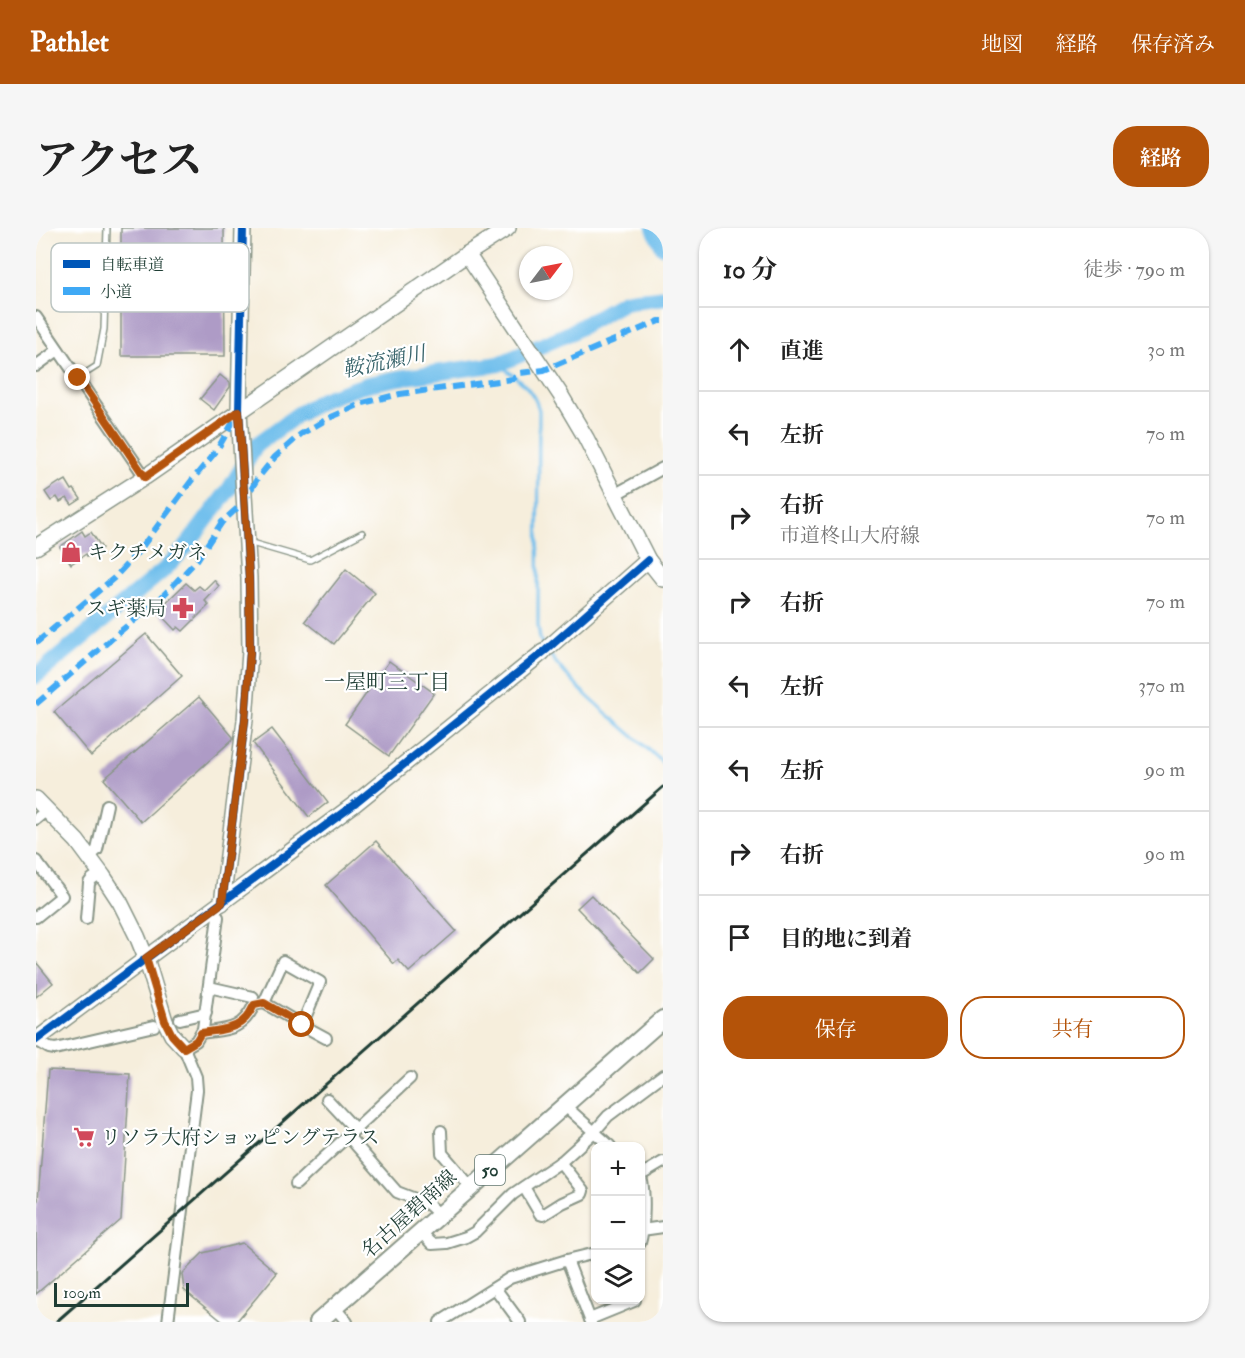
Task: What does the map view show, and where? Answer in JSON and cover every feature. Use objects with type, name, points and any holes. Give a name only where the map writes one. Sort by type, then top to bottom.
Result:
[{"type":"main road","name":"名古屋碧南線","points":[[318,1322],[663,1019]]},
{"type":"street","points":[[243,228],[243,243]]},
{"type":"street","points":[[36,547],[145,477],[508,228]]},
{"type":"street","points":[[467,254],[586,438],[648,560],[663,579]]},
{"type":"street","points":[[184,1048],[196,1041],[201,1033],[206,1013],[245,720],[250,652],[249,578],[239,411],[241,312]]},
{"type":"street","points":[[36,317],[145,477]]},
{"type":"street","points":[[36,366],[58,350]]},
{"type":"street","points":[[614,495],[663,468]]},
{"type":"street","points":[[154,1026],[55,1049],[36,1040],[146,958],[220,910],[546,650],[648,560]]},
{"type":"street","points":[[36,799],[41,815],[77,841],[120,902],[146,958],[165,1021],[172,1035],[184,1048],[196,1077],[197,1090],[168,1322]]},
{"type":"street","points":[[89,857],[97,850],[107,805]]},
{"type":"street","points":[[36,861],[62,896],[36,916]]},
{"type":"street","points":[[86,919],[89,883],[101,873]]},
{"type":"street","points":[[264,1003],[283,961],[320,982],[302,1025]]},
{"type":"street","points":[[209,987],[253,997]]},
{"type":"street","points":[[201,1033],[233,1028],[249,1017],[254,1005],[264,1003],[326,1038]]},
{"type":"street","points":[[180,1019],[206,1013]]},
{"type":"street","points":[[421,1232],[432,1244],[447,1243],[475,1232],[513,1194],[560,1162],[594,1132],[608,1116],[663,1075]]},
{"type":"street","points":[[296,1185],[410,1078]]},
{"type":"street","points":[[327,1099],[397,1192],[428,1204],[440,1215]]},
{"type":"street","points":[[564,1106],[605,1142]]},
{"type":"street","points":[[441,1131],[442,1153],[471,1187]]},
{"type":"street","points":[[524,1187],[540,1214],[543,1215],[582,1194],[583,1191],[560,1162]]},
{"type":"street","points":[[643,1196],[644,1182],[640,1175],[663,1162]]},
{"type":"street","points":[[645,1230],[663,1227]]},
{"type":"street","points":[[440,1322],[510,1278],[591,1254]]},
{"type":"street","points":[[567,1260],[590,1321],[627,1304]]},
{"type":"street","points":[[495,1288],[520,1322]]},
{"type":"street","points":[[334,1307],[347,1322]]},
{"type":"lane","points":[[107,228],[107,243]]},
{"type":"lane","points":[[78,378],[97,366],[104,329],[105,312]]},
{"type":"lane","points":[[246,542],[310,561],[362,533]]},
{"type":"building","points":[[121,228],[224,228],[224,243],[121,243]]},
{"type":"building","points":[[121,312],[225,312],[225,356],[121,356]]},
{"type":"building","points":[[220,375],[230,383],[230,387],[214,410],[200,399]]},
{"type":"building","points":[[66,480],[81,499],[72,505],[67,498],[60,502],[57,497],[51,501],[45,492]]},
{"type":"building","points":[[82,531],[85,536],[91,532],[102,548],[87,556],[86,554],[71,564],[60,547]]},
{"type":"building","points":[[346,569],[375,593],[334,644],[305,621]]},
{"type":"building","name":"スギ薬局","points":[[214,580],[219,586],[205,601],[209,605],[183,631],[178,627],[175,630],[157,611],[186,583],[194,590],[199,586],[204,590]]},
{"type":"building","points":[[146,634],[182,676],[91,756],[54,712]]},
{"type":"building","points":[[389,661],[434,693],[389,756],[345,724]]},
{"type":"building","points":[[199,697],[233,739],[141,822],[104,779]]},
{"type":"building","points":[[272,729],[328,802],[309,817],[253,743]]},
{"type":"building","points":[[376,841],[456,931],[409,972],[398,960],[394,964],[326,885]]},
{"type":"building","points":[[591,895],[654,959],[640,973],[577,908]]},
{"type":"building","points":[[36,962],[53,983],[36,997]]},
{"type":"building","name":"リソラ大府ショッピングテラス","points":[[48,1070],[130,1074],[121,1220],[36,1294],[36,1202],[38,1200]]},
{"type":"building","points":[[242,1243],[277,1273],[236,1322],[223,1322],[184,1290],[182,1274],[203,1253]]},
{"type":"waterway","points":[[654,228],[663,247]]},
{"type":"waterway","name":"鞍流瀬川","points":[[36,676],[165,569],[185,548],[230,488],[256,445],[297,415],[324,399],[368,384],[499,364],[570,333],[624,302],[663,297]]},
{"type":"waterway","points":[[499,364],[528,389],[539,410],[538,625],[544,647]]},
{"type":"waterway","points":[[548,652],[588,697],[663,763]]},
{"type":"railway","points":[[56,1322],[663,787]]},
{"type":"marked path","points":[[36,704],[156,603],[197,560],[222,522],[244,502],[257,479],[275,457],[301,434],[363,403],[400,394],[513,379],[520,373],[544,370],[663,321]]},
{"type":"marked path","points":[[36,643],[114,578],[138,552],[217,450],[237,415]]},
{"type":"cycle path","points":[[243,228],[243,243]]},
{"type":"cycle path","points":[[222,903],[245,720],[250,652],[249,578],[239,411],[241,312]]},
{"type":"cycle path","points":[[36,1040],[356,803],[546,650],[648,560]]},
{"type":"place","name":"キクチメガネ","points":[[71,552]]},
{"type":"place","name":"スギ薬局","points":[[183,608]]},
{"type":"place","name":"リソラ大府ショッピングテラス","points":[[84,1137]]},
{"type":"district","name":"一屋町三丁目","points":[[387,682]]},
{"type":"route","points":[[78,378],[145,477],[239,411],[249,578],[250,652],[245,720],[222,903],[146,958],[165,1021],[172,1035],[184,1048],[196,1041],[201,1033],[233,1028],[249,1017],[254,1005],[264,1003],[302,1025]]}]
